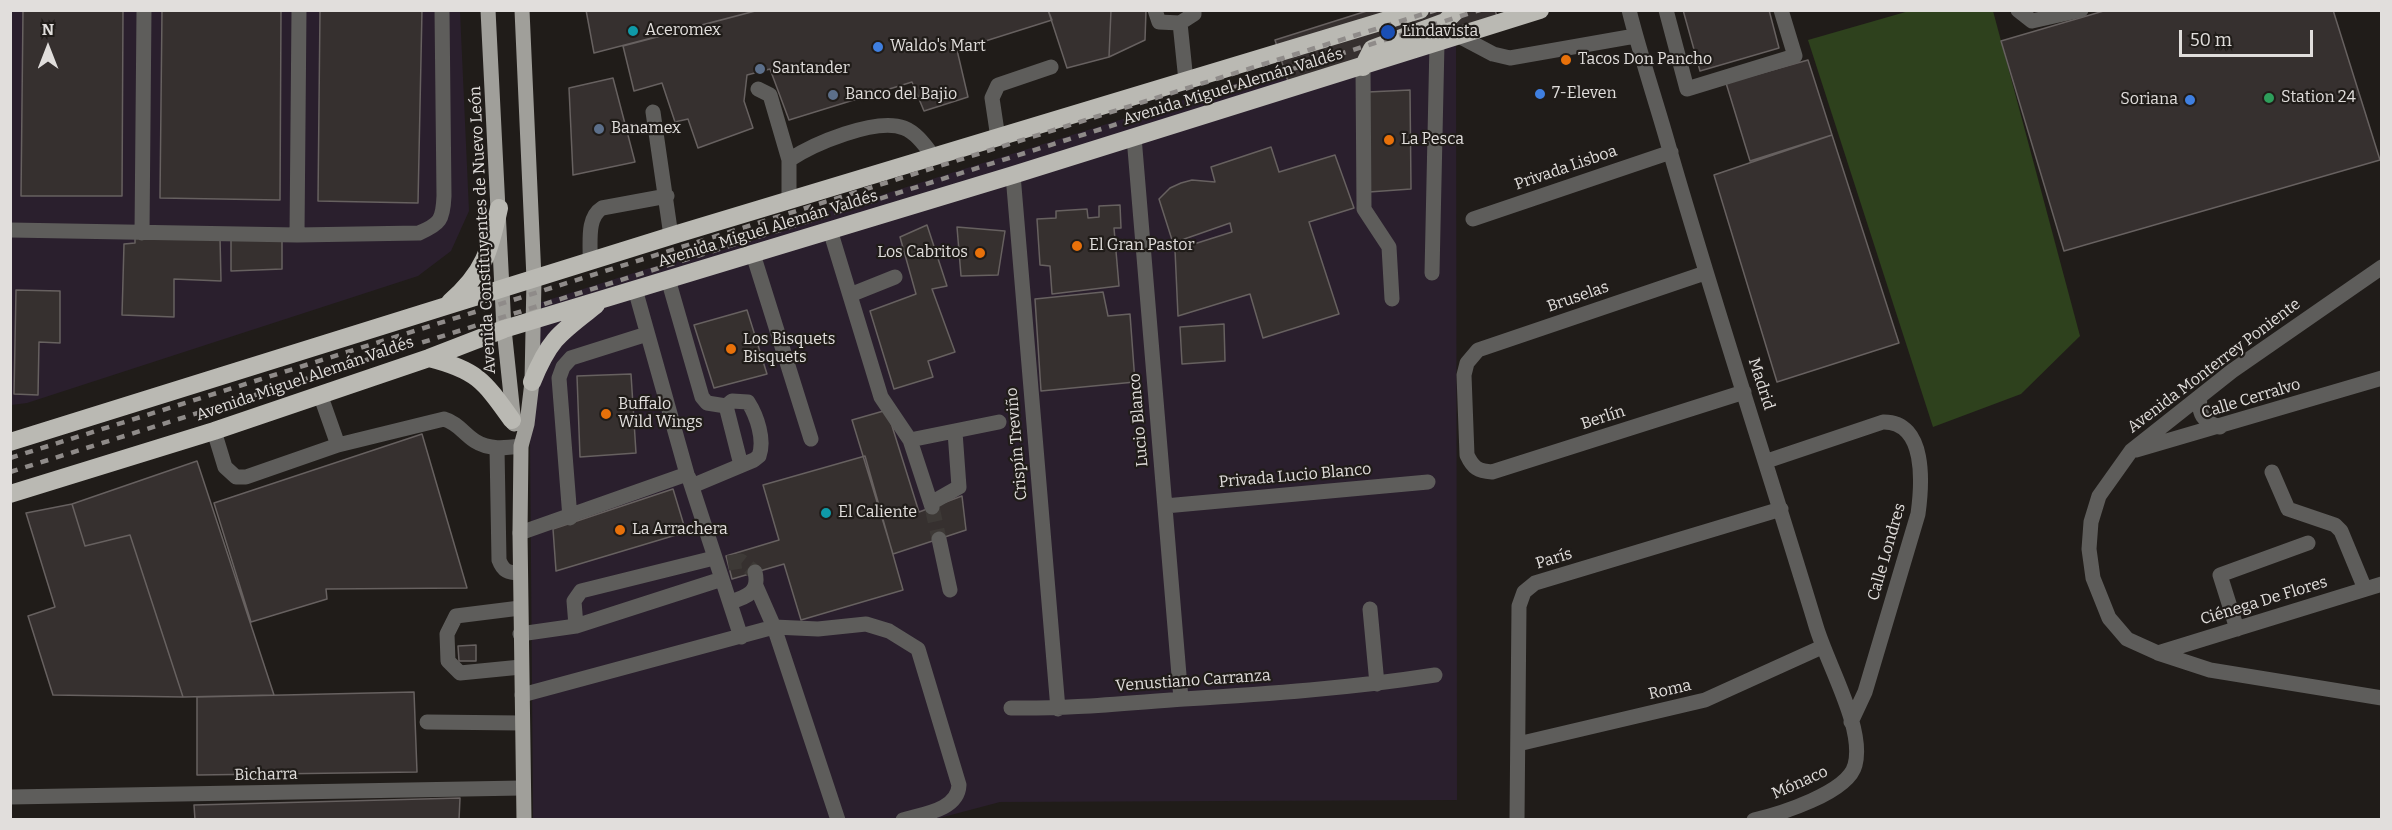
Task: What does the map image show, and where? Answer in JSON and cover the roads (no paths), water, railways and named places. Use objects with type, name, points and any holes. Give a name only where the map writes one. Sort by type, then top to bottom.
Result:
[{"type":"highway","points":[[1363,67],[1372,49],[1445,22],[1457,10]]},
{"type":"highway","name":"Avenida Miguel Alemán Valdés","points":[[10,494],[214,431],[429,358],[504,328],[1013,175],[1540,10]]},
{"type":"highway","name":"Avenida Miguel Alemán Valdés","points":[[10,442],[671,236],[1417,11]]},
{"type":"highway","points":[[446,306],[463,291],[481,269],[490,247],[499,208]]},
{"type":"highway","points":[[532,382],[543,356],[555,337],[605,298]]},
{"type":"highway","points":[[429,358],[458,365],[479,377],[512,420]]},
{"type":"main road","name":"Avenida Constituyentes de Nuevo León","points":[[488,10],[504,328],[512,420],[521,446]]},
{"type":"main road","name":"Avenida Constituyentes de Nuevo León","points":[[522,10],[534,279],[532,382],[527,424],[521,446],[520,634],[524,819]]},
{"type":"street","points":[[142,233],[144,10]]},
{"type":"street","points":[[297,235],[299,10]]},
{"type":"street","points":[[10,230],[297,235],[418,234],[436,226],[443,212],[444,196],[442,10]]},
{"type":"street","points":[[1155,10],[1159,22],[1180,23],[1194,14],[1194,10]]},
{"type":"street","name":"Madrid","points":[[1629,10],[1705,273],[1767,461],[1822,647],[1851,722],[1857,750],[1855,768]]},
{"type":"street","points":[[1666,10],[1687,89],[1795,56],[1780,10]]},
{"type":"street","points":[[2018,10],[2032,21],[2080,10]]},
{"type":"street","points":[[1180,23],[1186,81]]},
{"type":"street","points":[[1459,36],[1493,54],[1510,58],[1635,36]]},
{"type":"street","points":[[1432,273],[1437,43]]},
{"type":"street","points":[[998,138],[992,98],[998,85],[1051,67]]},
{"type":"street","points":[[1363,67],[1364,209],[1389,247],[1392,299]]},
{"type":"street","points":[[758,89],[770,95],[789,160],[789,201]]},
{"type":"street","points":[[653,112],[671,236]]},
{"type":"street","points":[[789,160],[815,145],[886,125],[905,128],[934,157]]},
{"type":"street","name":"Lucio Blanco","points":[[1134,137],[1181,699]]},
{"type":"street","name":"Privada Lisboa","points":[[1473,219],[1671,152]]},
{"type":"street","name":"Crispín Treviño","points":[[1013,175],[1058,709]]},
{"type":"street","points":[[590,262],[591,219],[595,212],[602,208],[667,196]]},
{"type":"street","points":[[830,230],[881,398],[910,440],[932,505],[959,487],[955,432]]},
{"type":"street","points":[[753,254],[811,439]]},
{"type":"street","name":"Avenida Monterrey Poniente","points":[[2382,267],[2199,396],[2131,451],[2099,496],[2091,522],[2089,549],[2093,579],[2109,618],[2127,639],[2158,653],[2210,670],[2382,698]]},
{"type":"street","name":"Bruselas","points":[[1472,467],[1467,455],[1464,375],[1467,363],[1478,350],[1705,273]]},
{"type":"street","points":[[850,295],[895,277]]},
{"type":"street","points":[[520,533],[741,465],[759,456],[762,442],[753,410],[748,402],[732,401],[726,406],[707,403],[702,398],[668,279]]},
{"type":"street","points":[[635,289],[689,480],[720,567],[741,637]]},
{"type":"street","points":[[570,518],[559,378],[563,367],[571,358],[647,334]]},
{"type":"street","name":"Calle Cerralvo","points":[[2131,451],[2220,428],[2382,378]]},
{"type":"street","name":"Berlín","points":[[1472,467],[1480,471],[1492,472],[1744,392]]},
{"type":"street","points":[[320,394],[338,445]]},
{"type":"street","points":[[2199,396],[2201,416],[2207,423],[2220,428]]},
{"type":"street","points":[[726,406],[741,465]]},
{"type":"street","points":[[214,431],[225,467],[236,477],[246,477],[338,445],[444,419],[454,422],[475,440],[497,448],[521,446]]},
{"type":"street","points":[[910,440],[999,422]]},
{"type":"street","name":"Calle Londres","points":[[1767,461],[1883,422],[1900,424],[1917,446],[1921,490],[1918,514],[1865,692],[1851,722]]},
{"type":"street","points":[[497,448],[499,560],[502,568],[510,573],[520,573]]},
{"type":"street","points":[[2272,472],[2288,509],[2335,525],[2341,531],[2365,589]]},
{"type":"street","name":"Privada Lucio Blanco","points":[[1165,506],[1428,482]]},
{"type":"street","name":"París","points":[[1517,819],[1519,606],[1524,592],[1534,583],[1781,509]]},
{"type":"street","points":[[939,539],[950,590]]},
{"type":"street","points":[[2237,628],[2220,575],[2308,543]]},
{"type":"street","points":[[576,626],[574,601],[581,591],[720,567]]},
{"type":"street","points":[[520,634],[576,626],[720,567]]},
{"type":"street","points":[[730,602],[747,597],[755,579],[774,627],[838,819]]},
{"type":"street","name":"Ciénega De Flores","points":[[2158,653],[2382,584]]},
{"type":"street","points":[[520,608],[456,616],[447,634],[448,661],[460,673],[521,667]]},
{"type":"street","points":[[1370,609],[1377,684]]},
{"type":"street","points":[[522,695],[774,627],[818,629],[866,624],[889,631],[918,649],[959,785],[959,793],[949,805],[903,819]]},
{"type":"street","name":"Roma","points":[[1518,744],[1705,700],[1822,647]]},
{"type":"street","name":"Venustiano Carranza","points":[[1011,708],[1058,709],[1377,684],[1435,675]]},
{"type":"street","points":[[427,722],[521,723]]},
{"type":"street","name":"Mónaco","points":[[1754,819],[1824,795],[1842,783],[1855,768]]},
{"type":"street","name":"Bicharra","points":[[10,797],[522,788]]},
{"type":"tunnel","points":[[932,507],[939,539]]},
{"type":"tunnel","points":[[728,563],[741,561],[755,572]]},
{"type":"railway","points":[[10,458],[1436,10]]},
{"type":"railway","points":[[10,472],[1480,10]]},
{"type":"place","name":"Aceromex","points":[[633,31]]},
{"type":"place","name":"Lindavista","points":[[1388,32]]},
{"type":"place","name":"Waldo's Mart","points":[[878,47]]},
{"type":"place","name":"Tacos Don Pancho","points":[[1566,60]]},
{"type":"place","name":"Santander","points":[[760,69]]},
{"type":"place","name":"7-Eleven","points":[[1540,94]]},
{"type":"place","name":"Banco del Bajio","points":[[833,95]]},
{"type":"place","name":"Station 24","points":[[2269,98]]},
{"type":"place","name":"Soriana","points":[[2190,100]]},
{"type":"place","name":"Banamex","points":[[599,129]]},
{"type":"place","name":"La Pesca","points":[[1389,140]]},
{"type":"place","name":"El Gran Pastor","points":[[1077,246]]},
{"type":"place","name":"Los Cabritos","points":[[980,253]]},
{"type":"place","name":"Los Bisquets Bisquets","points":[[731,349]]},
{"type":"place","name":"Buffalo Wild Wings","points":[[606,414]]},
{"type":"place","name":"El Caliente","points":[[826,513]]},
{"type":"place","name":"La Arrachera","points":[[620,530]]}]
